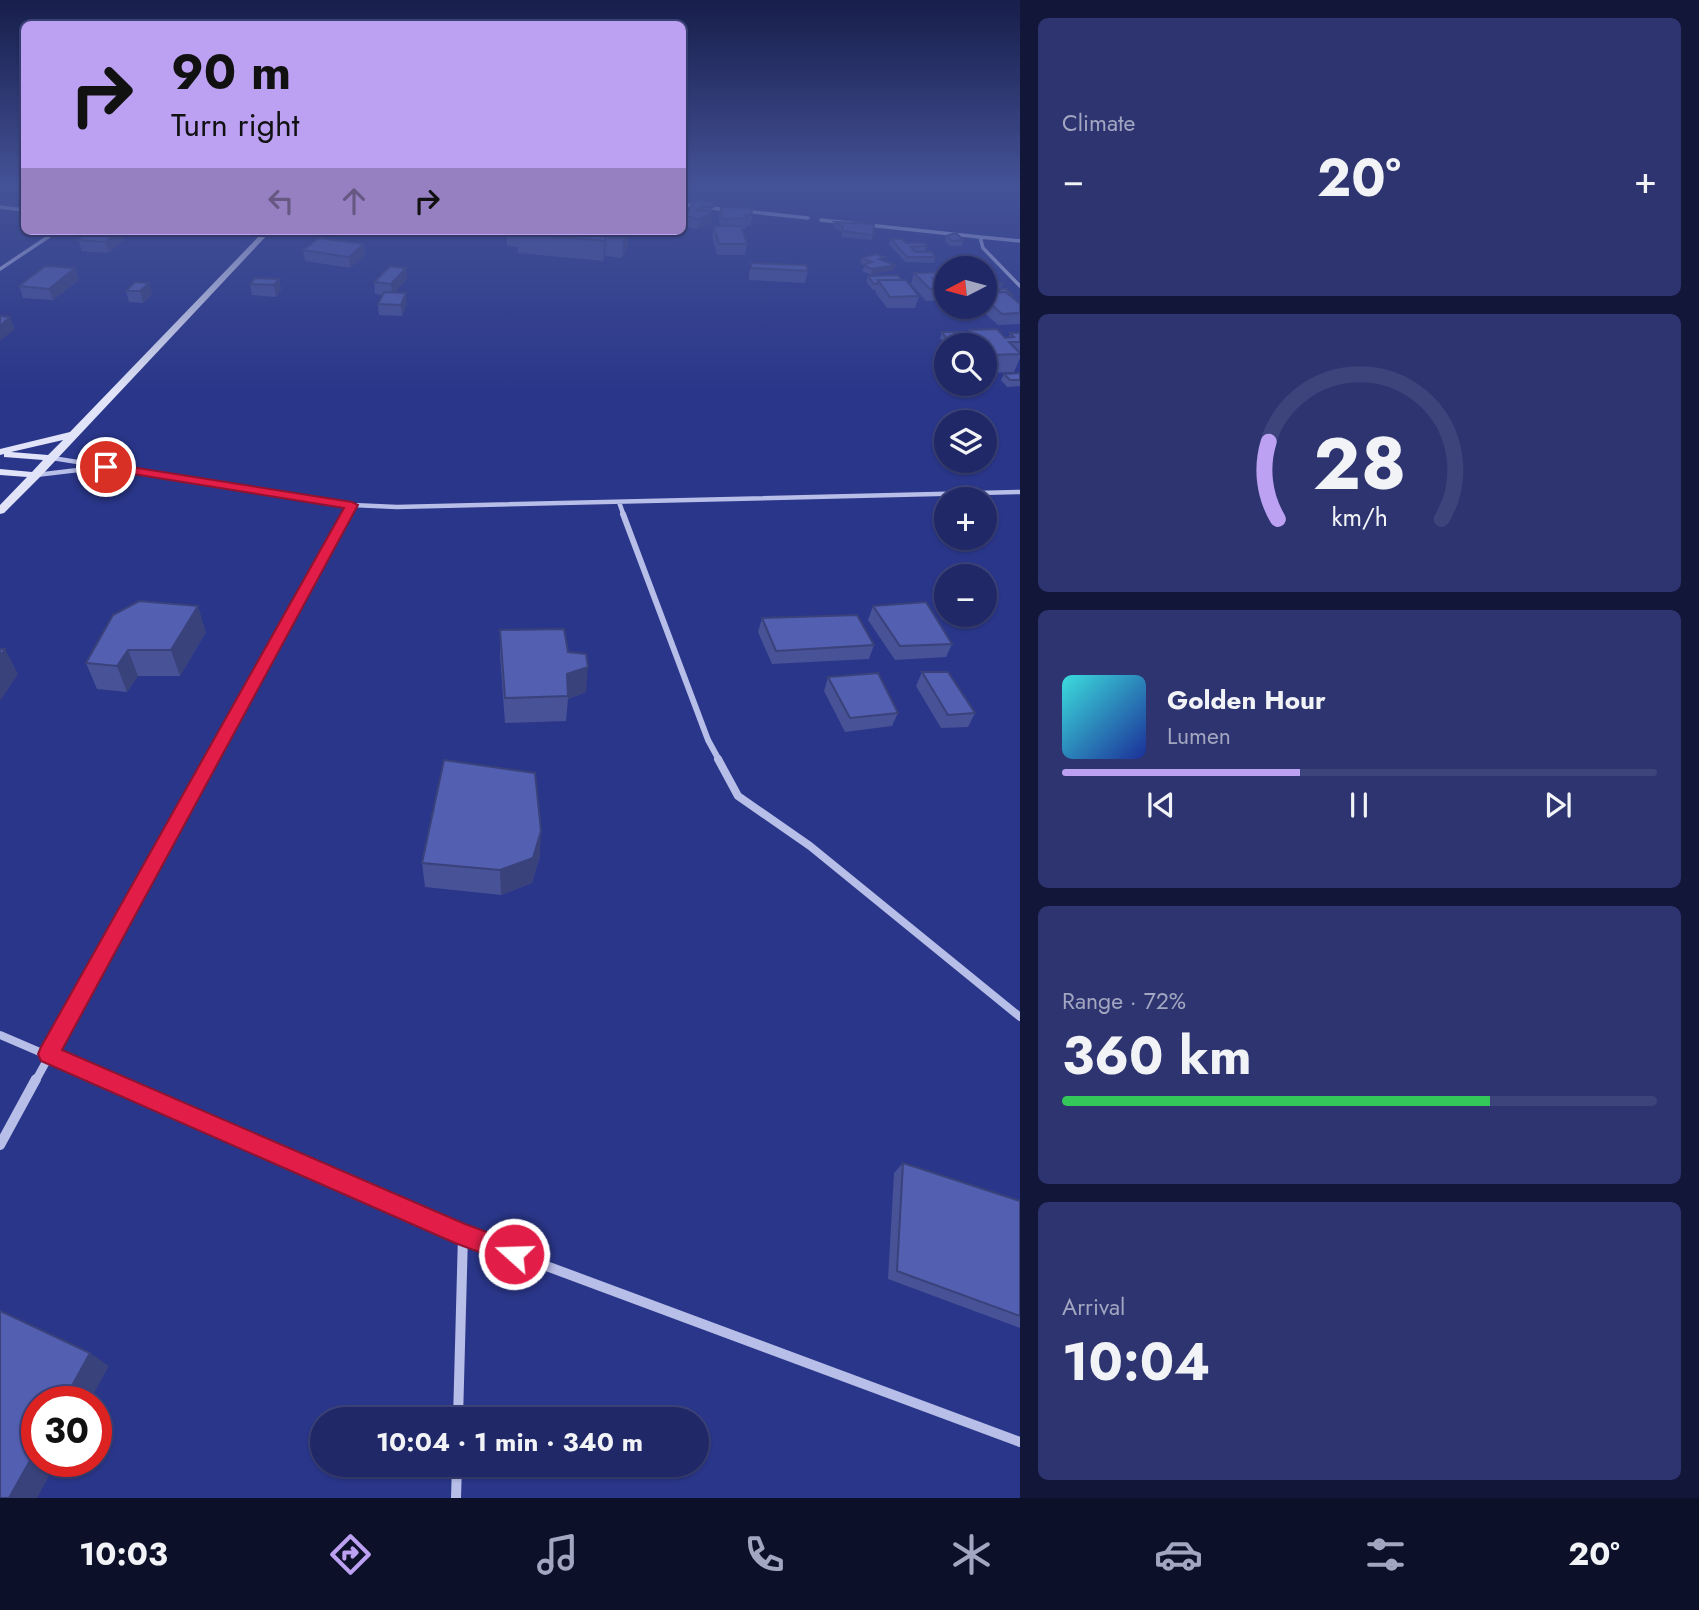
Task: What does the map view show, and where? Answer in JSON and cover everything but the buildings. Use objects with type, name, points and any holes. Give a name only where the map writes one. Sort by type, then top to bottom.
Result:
[{"type":"main road","points":[[1,507],[36,475],[246,254]]},
{"type":"main road","points":[[0,453],[75,434]]},
{"type":"main road","points":[[0,453],[52,458]]},
{"type":"main road","points":[[0,472],[36,475]]},
{"type":"street","points":[[0,269],[23,254]]},
{"type":"street","points":[[989,254],[1020,286]]},
{"type":"street","points":[[52,458],[352,505],[397,507],[1020,492]]},
{"type":"street","points":[[36,475],[106,467]]},
{"type":"street","points":[[619,502],[708,740],[738,796],[810,846],[1020,1017]]},
{"type":"street","points":[[0,1145],[352,505]]},
{"type":"street","points":[[0,1035],[463,1235],[1020,1442]]},
{"type":"street","points":[[458,1407],[463,1235]]},
{"type":"street","points":[[456,1498],[457,1477]]},
{"type":"route","points":[[106,467],[352,505],[48,1054],[463,1235],[514,1254]]}]
